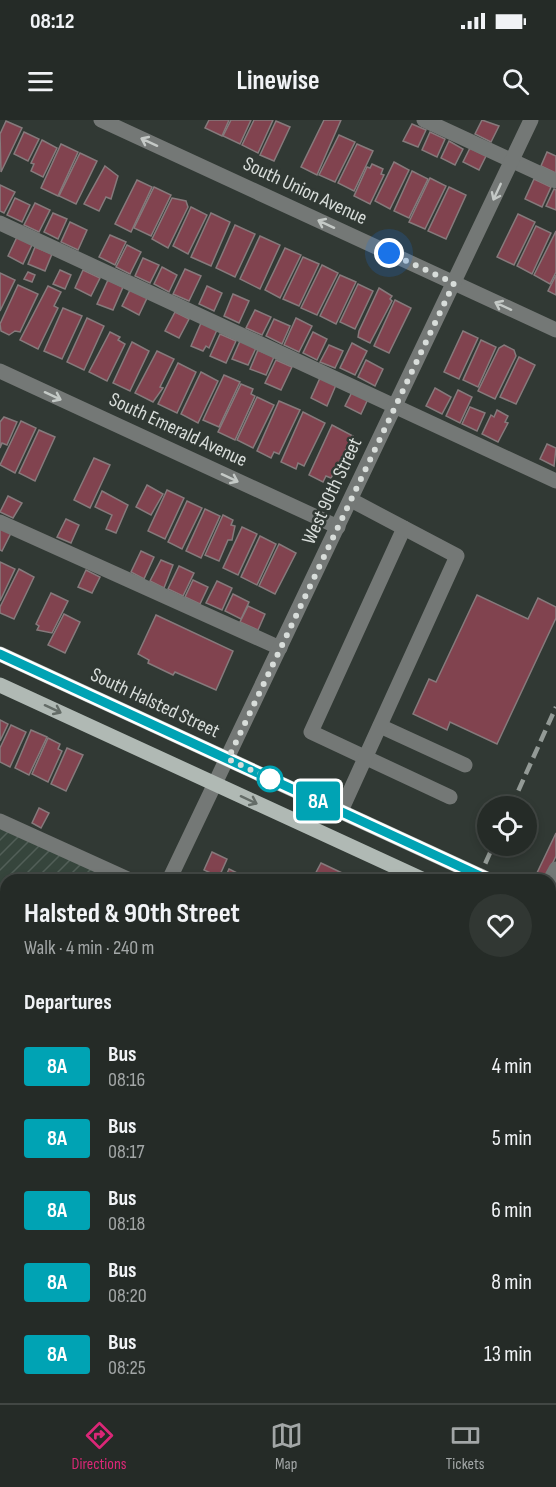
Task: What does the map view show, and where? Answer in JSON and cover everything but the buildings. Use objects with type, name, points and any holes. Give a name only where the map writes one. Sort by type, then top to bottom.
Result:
[{"type":"main road","name":"South Halsted Street","points":[[0,654],[476,874]]},
{"type":"main road","points":[[0,685],[410,874]]},
{"type":"street","name":"South Union Avenue","points":[[101,120],[556,330]]},
{"type":"street","points":[[424,120],[556,181]]},
{"type":"street","name":"West 90th Street","points":[[172,874],[531,120]]},
{"type":"street","points":[[0,223],[556,481]]},
{"type":"street","name":"South Emerald Avenue","points":[[0,371],[338,527]]},
{"type":"street","points":[[341,811],[457,556],[351,500]]},
{"type":"street","points":[[0,522],[280,648]]},
{"type":"street","points":[[404,528],[311,732],[450,797]]},
{"type":"street","points":[[380,726],[465,765]]},
{"type":"street","points":[[0,820],[117,874]]},
{"type":"shaded area","points":[[0,816],[128,874],[0,874]]},
{"type":"railway","points":[[516,796],[556,707]]},
{"type":"railway","points":[[481,874],[489,856]]},
{"type":"bus line","name":"8A","points":[[0,654],[476,874]]},
{"type":"route","points":[[270,779],[228,759],[454,283],[389,253]]}]
